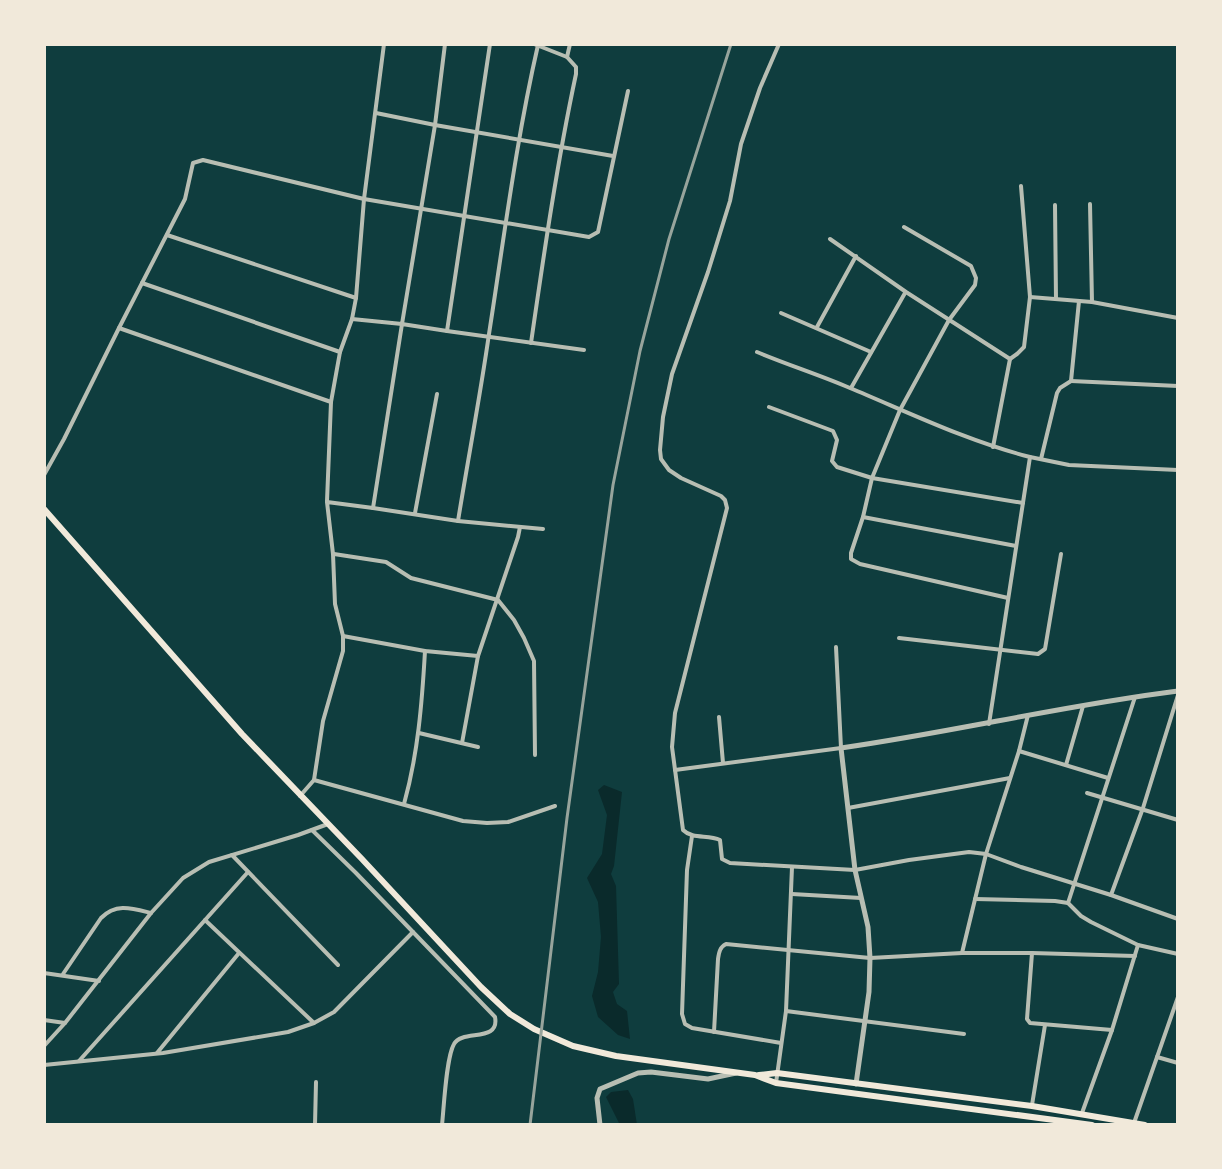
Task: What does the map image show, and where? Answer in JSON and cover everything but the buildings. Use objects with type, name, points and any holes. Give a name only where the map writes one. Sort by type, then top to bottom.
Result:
[{"type":"main road","points":[[44,509],[300,796],[481,987],[510,1014],[534,1029],[573,1046],[616,1056],[737,1073],[777,1073],[1032,1106],[1145,1125]]},
{"type":"main road","points":[[755,1075],[776,1083],[1092,1125]]},
{"type":"street","points":[[300,796],[314,780],[323,721],[340,666],[343,636],[335,604],[327,502],[331,402],[340,352],[356,298],[364,199],[384,44]]},
{"type":"street","points":[[373,508],[435,125],[445,44]]},
{"type":"street","points":[[447,331],[490,44]]},
{"type":"street","points":[[567,57],[570,44]]},
{"type":"street","points":[[779,44],[741,144],[730,201],[672,374],[663,417],[661,459],[669,470],[681,478],[721,496],[727,508],[675,713],[672,747],[683,830],[692,836],[716,837],[720,840],[722,859],[726,862],[855,870],[969,852],[986,854],[1178,919]]},
{"type":"street","points":[[458,521],[536,45],[567,57],[576,67],[576,74],[561,145],[531,343]]},
{"type":"street","points":[[44,475],[185,199],[191,168],[196,161],[223,164],[364,199],[589,237],[598,232],[628,91]]},
{"type":"street","points":[[376,113],[613,156]]},
{"type":"street","points":[[993,448],[1010,359],[1024,347],[1030,297],[1021,186]]},
{"type":"street","points":[[1090,204],[1092,302]]},
{"type":"street","points":[[1055,205],[1056,299]]},
{"type":"street","points":[[904,227],[971,266],[975,271],[975,285],[949,320],[900,410],[872,478],[851,559],[1008,598]]},
{"type":"street","points":[[167,235],[356,298]]},
{"type":"street","points":[[830,239],[1010,359]]},
{"type":"street","points":[[817,327],[856,256]]},
{"type":"street","points":[[141,283],[340,352]]},
{"type":"street","points":[[851,388],[906,292]]},
{"type":"street","points":[[1030,297],[1092,302],[1178,318]]},
{"type":"street","points":[[1071,381],[1079,301]]},
{"type":"street","points":[[781,313],[871,352]]},
{"type":"street","points":[[352,319],[584,350]]},
{"type":"street","points":[[119,328],[331,402]]},
{"type":"street","points":[[757,352],[993,448],[1069,465],[1178,470]]},
{"type":"street","points":[[1041,459],[1057,393],[1071,381],[1178,386]]},
{"type":"street","points":[[415,514],[437,394]]},
{"type":"street","points":[[769,407],[833,431],[837,440],[832,461],[837,467],[872,478],[1023,503]]},
{"type":"street","points":[[989,724],[1030,457]]},
{"type":"street","points":[[327,502],[458,521],[543,529]]},
{"type":"street","points":[[863,517],[1016,546]]},
{"type":"street","points":[[462,743],[478,656],[520,527]]},
{"type":"street","points":[[333,554],[386,562],[411,578],[498,600],[519,629],[534,661],[535,755]]},
{"type":"street","points":[[899,638],[1038,654],[1045,649],[1061,554]]},
{"type":"street","points":[[343,636],[425,651],[478,656]]},
{"type":"street","points":[[836,647],[841,748],[855,870],[868,927],[870,958],[869,992],[856,1084]]},
{"type":"street","points":[[404,804],[419,733],[425,651]]},
{"type":"street","points":[[675,770],[895,740],[1083,705],[1178,693],[1143,808],[1111,895]]},
{"type":"street","points":[[1068,903],[1135,697]]},
{"type":"street","points":[[1066,765],[1083,705]]},
{"type":"street","points":[[962,953],[986,854],[1028,715]]},
{"type":"street","points":[[719,717],[723,763]]},
{"type":"street","points":[[419,733],[478,747]]},
{"type":"street","points":[[1019,751],[1108,778]]},
{"type":"street","points":[[848,808],[1010,778]]},
{"type":"street","points":[[314,780],[463,821],[508,822],[555,806]]},
{"type":"street","points":[[1087,793],[1178,820]]},
{"type":"street","points":[[44,1046],[183,878],[209,862],[328,824]]},
{"type":"street","points":[[312,830],[495,1017],[495,1026],[488,1032],[459,1038],[454,1042],[442,1125]]},
{"type":"street","points":[[692,836],[687,870],[682,1014],[685,1024],[692,1028],[781,1043]]},
{"type":"street","points":[[232,855],[338,965]]},
{"type":"street","points":[[776,1083],[786,1011],[792,866]]},
{"type":"street","points":[[79,1062],[248,872]]},
{"type":"street","points":[[977,890],[987,899]]},
{"type":"street","points":[[792,894],[861,898]]},
{"type":"street","points":[[975,899],[1068,903],[1081,916],[1138,945],[1178,954]]},
{"type":"street","points":[[63,974],[108,911],[123,906],[151,913]]},
{"type":"street","points":[[205,920],[314,1023]]},
{"type":"street","points":[[44,1065],[156,1053],[288,1032],[314,1023],[334,1012],[413,932]]},
{"type":"street","points":[[714,1032],[718,959],[722,945],[726,944],[870,958],[962,953],[1135,956]]},
{"type":"street","points":[[1081,1114],[1112,1030],[1138,945]]},
{"type":"street","points":[[156,1053],[239,953]]},
{"type":"street","points":[[1032,953],[1027,1019],[1035,1024],[1112,1030]]},
{"type":"street","points":[[44,973],[99,981]]},
{"type":"street","points":[[1134,1124],[1178,997]]},
{"type":"street","points":[[786,1011],[964,1034]]},
{"type":"street","points":[[44,1020],[65,1023]]},
{"type":"street","points":[[1032,1106],[1045,1025]]},
{"type":"street","points":[[1157,1056],[1178,1063]]},
{"type":"street","points":[[597,1125],[600,1089],[638,1073],[708,1079],[737,1073]]},
{"type":"street","points":[[315,1125],[316,1082]]},
{"type":"water","points":[[604,785],[622,792],[611,874],[616,886],[619,984],[613,992],[617,1004],[627,1011],[630,1039],[618,1035],[598,1017],[592,996],[601,937],[598,902],[587,878],[602,854],[607,815],[598,790]]},
{"type":"water","points":[[628,1090],[633,1099],[637,1125],[620,1125],[606,1097],[611,1092]]},
{"type":"railway","points":[[530,1125],[567,818],[613,485],[640,351],[669,239],[731,44]]}]
